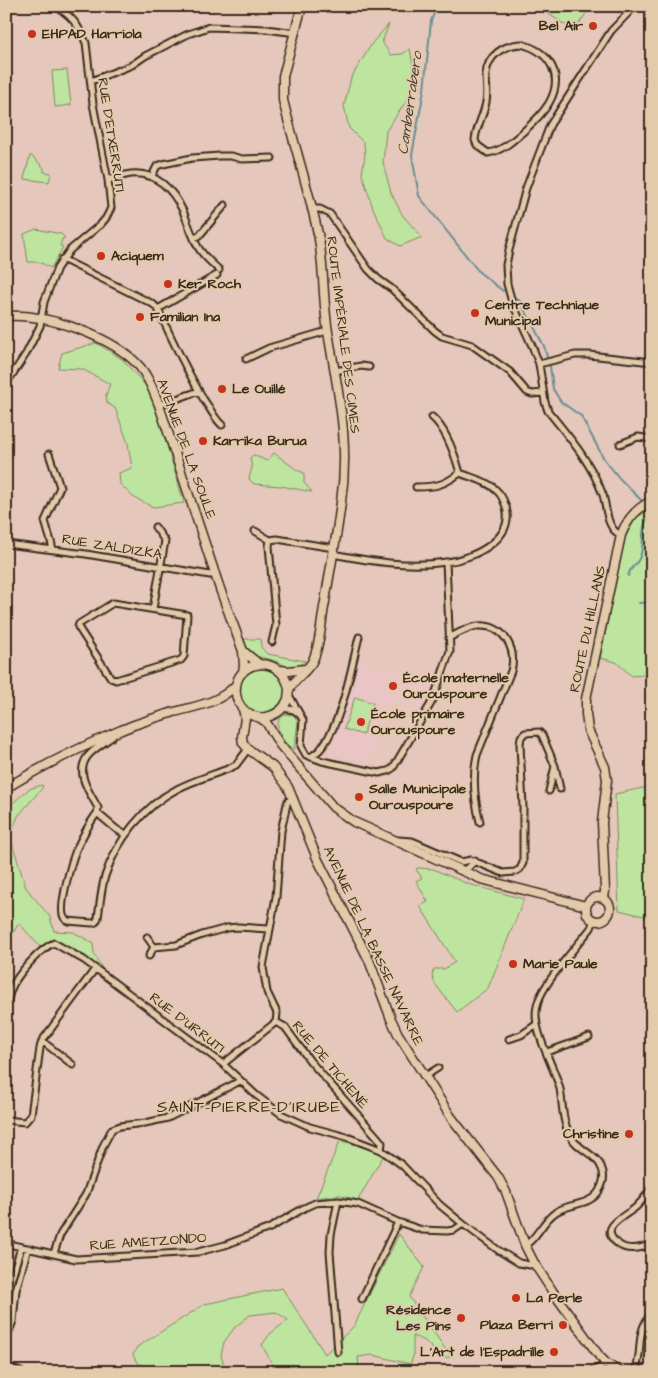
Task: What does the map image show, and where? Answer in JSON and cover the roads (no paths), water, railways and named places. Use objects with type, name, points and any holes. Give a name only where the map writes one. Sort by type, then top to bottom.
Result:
[{"type":"street","name":"RUE D'ETXERRUTI","points":[[6,384],[26,354],[40,326],[49,285],[62,259],[106,218],[111,208],[108,180],[93,104],[86,43],[70,15],[54,6]]},
{"type":"street","name":"ROUTE IMPÉRIALE DES CIMES","points":[[289,692],[313,661],[315,653],[333,551],[345,466],[343,416],[324,307],[319,240],[283,100],[283,76],[302,6]]},
{"type":"street","points":[[621,535],[610,525],[603,496],[594,475],[580,451],[548,411],[543,394],[539,364],[512,302],[506,265],[526,188],[545,136],[560,109],[611,31],[635,6]]},
{"type":"street","points":[[91,81],[132,65],[144,56],[188,34],[209,27],[266,29],[296,33]]},
{"type":"street","points":[[521,44],[538,50],[548,59],[555,77],[555,85],[549,102],[530,126],[499,150],[488,153],[476,145],[476,135],[487,101],[486,74],[490,61],[500,50],[508,46],[521,44]]},
{"type":"street","points":[[549,102],[560,109]]},
{"type":"street","points":[[152,176],[158,166],[192,158],[226,156],[272,158]]},
{"type":"street","points":[[108,180],[131,174],[152,176],[168,187],[183,212],[194,238],[218,272],[158,309]]},
{"type":"street","points":[[194,238],[198,236],[225,205]]},
{"type":"street","points":[[311,209],[320,209],[330,214],[368,269],[392,289],[435,331],[442,336],[472,345],[510,372],[527,392],[543,394]]},
{"type":"street","points":[[62,259],[153,304],[158,309],[199,391],[222,425]]},
{"type":"street","name":"AVENUE DE LA SOULE","points":[[6,316],[41,318],[103,340],[129,357],[147,378],[159,405],[215,574],[243,651],[243,672]]},
{"type":"street","points":[[246,359],[269,348],[328,331]]},
{"type":"street","points":[[539,364],[575,355],[652,362]]},
{"type":"street","points":[[334,371],[355,367],[370,367]]},
{"type":"street","points":[[159,405],[199,391]]},
{"type":"street","points":[[432,417],[437,422],[455,455],[460,473]]},
{"type":"street","points":[[620,444],[638,437],[652,439]]},
{"type":"street","points":[[48,454],[60,487],[45,521],[52,549]]},
{"type":"street","points":[[416,486],[434,487],[449,481],[460,473]]},
{"type":"street","points":[[255,530],[270,540],[277,539],[385,564],[446,562],[482,550],[496,541],[502,534],[506,521],[506,508],[498,492],[486,483],[460,473]]},
{"type":"street","name":"ROUTE DU HILLANS","points":[[605,895],[602,840],[607,780],[604,767],[588,730],[586,699],[621,535],[628,520],[647,503]]},
{"type":"street","points":[[153,609],[165,541],[155,527]]},
{"type":"street","points":[[270,540],[276,625],[272,642]]},
{"type":"street","name":"RUE ZALDIZKA","points":[[6,544],[52,549],[210,575],[215,574]]},
{"type":"street","points":[[280,670],[285,676],[289,692],[301,715],[303,725],[301,746],[306,755],[310,758],[379,772],[388,772],[393,768],[422,721],[438,689],[450,651],[446,562]]},
{"type":"street","points":[[113,603],[153,609],[187,615],[184,656],[181,660],[116,680],[111,678],[78,627],[113,603]]},
{"type":"street","points":[[450,638],[472,627],[488,626],[506,638],[513,653],[514,662],[511,671],[475,765],[476,806],[480,822]]},
{"type":"street","points":[[310,758],[321,748],[329,736],[340,707],[359,637]]},
{"type":"street","points":[[243,651],[259,664]]},
{"type":"street","points":[[6,788],[48,765],[119,731],[212,702],[227,695],[236,685],[243,672],[250,667],[266,664],[280,670],[305,669]]},
{"type":"street","points":[[236,685],[238,701],[243,709],[250,715],[259,717],[266,722],[280,745],[333,806],[354,822],[461,871],[493,883],[586,906]]},
{"type":"street","points":[[243,729],[259,717],[276,714],[283,708],[289,692]]},
{"type":"street","points":[[212,702],[238,701]]},
{"type":"street","points":[[283,708],[294,710],[301,715]]},
{"type":"street","points":[[119,731],[88,755],[84,765],[83,778],[98,808],[97,813],[84,833],[69,872],[63,916],[68,921],[96,922],[105,877],[119,846],[136,822],[161,799],[194,781],[236,764],[248,749],[243,743],[242,737],[245,718],[243,709]]},
{"type":"street","points":[[272,731],[276,714]]},
{"type":"street","points":[[392,839],[412,841],[461,862],[471,860],[508,874],[515,872],[520,869],[523,863],[520,744],[521,737],[525,733],[539,732],[542,735],[555,766],[560,788]]},
{"type":"street","name":"AVENUE DE LA BASSE NAVARRE","points":[[248,749],[273,767],[284,780],[294,798],[316,858],[369,960],[391,1019],[424,1077],[451,1117],[498,1177],[506,1192],[525,1245],[534,1262],[586,1338],[607,1364],[620,1372]]},
{"type":"street","points":[[550,791],[555,766]]},
{"type":"street","name":"RUE DE TICHENÉ","points":[[294,798],[288,800],[286,807],[276,897],[269,929],[264,974],[267,992],[278,1013],[276,1020],[285,1027],[310,1061],[379,1139],[382,1143],[381,1150],[402,1165],[440,1205],[463,1224]]},
{"type":"street","points":[[97,813],[126,835]]},
{"type":"street","points":[[461,871],[475,861]]},
{"type":"street","points":[[605,895],[610,904],[610,913],[603,920],[594,920],[590,917],[586,906],[591,899],[605,895]]},
{"type":"street","points":[[525,1245],[531,1242],[540,1226],[555,1212],[582,1203],[596,1195],[601,1188],[603,1177],[600,1164],[574,1142],[568,1131],[559,1088],[537,1024],[537,1006],[542,993],[591,928],[594,920]]},
{"type":"street","points":[[154,947],[176,945],[227,928],[269,929]]},
{"type":"street","points":[[147,937],[154,947]]},
{"type":"street","name":"RUE D'URRUTI","points":[[6,1006],[14,983],[37,955],[50,945],[54,944],[62,947],[95,969],[223,1064],[240,1081],[281,1114],[310,1127],[347,1136],[381,1150]]},
{"type":"street","points":[[150,954],[154,947]]},
{"type":"street","points":[[6,1120],[25,1122],[30,1115],[42,1041],[95,969]]},
{"type":"street","points":[[223,1064],[276,1020]]},
{"type":"street","points":[[509,1040],[521,1035],[537,1024]]},
{"type":"street","points":[[547,1052],[589,1037]]},
{"type":"street","points":[[42,1041],[73,1065]]},
{"type":"street","points":[[424,1077],[438,1068]]},
{"type":"street","points":[[54,1253],[60,1235],[89,1186],[103,1146],[112,1129],[168,1118],[240,1081]]},
{"type":"street","points":[[652,1186],[636,1208],[617,1220],[612,1231],[614,1241],[626,1248],[632,1249],[652,1244]]},
{"type":"street","points":[[338,1201],[331,1234],[330,1252],[338,1352]]},
{"type":"street","name":"RUE AMETZONDO","points":[[6,1239],[10,1244],[76,1259],[208,1250],[270,1228],[315,1203],[338,1201],[358,1204],[398,1222],[422,1230],[454,1230],[463,1224]]},
{"type":"street","points":[[362,1299],[398,1222]]},
{"type":"street","points":[[463,1224],[519,1263],[527,1266],[534,1262]]},
{"type":"street","points":[[6,1297],[21,1247]]},
{"type":"street","points":[[6,1339],[12,1328],[16,1290],[28,1248]]},
{"type":"street","points":[[635,1372],[640,1356],[641,1331],[652,1313]]},
{"type":"street","points":[[589,1372],[607,1364]]},
{"type":"street","points":[[6,1367],[22,1372]]},
{"type":"waterway","name":"Camberrabero","points":[[437,6],[431,21],[424,90],[412,155],[419,196],[479,272],[503,291]]},
{"type":"waterway","points":[[514,297],[520,301],[544,346],[547,357]]},
{"type":"waterway","points":[[550,366],[553,389],[561,402],[581,416],[604,459],[620,479],[642,501]]},
{"type":"waterway","points":[[628,576],[630,570],[639,559],[643,530],[647,519],[652,513]]},
{"type":"waterway","points":[[639,603],[652,602]]},
{"type":"place","name":"Bel Air","points":[[593,26]]},
{"type":"place","name":"EHPAD Harriola","points":[[32,34]]},
{"type":"place","name":"Aciquem","points":[[101,256]]},
{"type":"place","name":"Ker Roch","points":[[168,284]]},
{"type":"place","name":"Centre Technique Municipal","points":[[475,313]]},
{"type":"place","name":"Familian Ina","points":[[140,317]]},
{"type":"place","name":"Le Ouillé","points":[[222,389]]},
{"type":"place","name":"Karrika Burua","points":[[203,441]]},
{"type":"place","name":"École maternelle Ourouspoure","points":[[393,686]]},
{"type":"place","name":"École primaire Ourouspoure","points":[[361,722]]},
{"type":"place","name":"Salle Municipale Ourouspoure","points":[[359,797]]},
{"type":"place","name":"Marie Paule","points":[[513,964]]},
{"type":"place","name":"Christine","points":[[629,1134]]},
{"type":"place","name":"La Perle","points":[[516,1298]]},
{"type":"place","name":"Résidence Les Pins","points":[[461,1318]]},
{"type":"place","name":"Plaza Berri","points":[[563,1325]]},
{"type":"place","name":"L'Art de l'Espadrille","points":[[554,1352]]},
{"type":"district","name":"SAINT-PIERRE-D'IRUBE","points":[[249,1107]]}]
